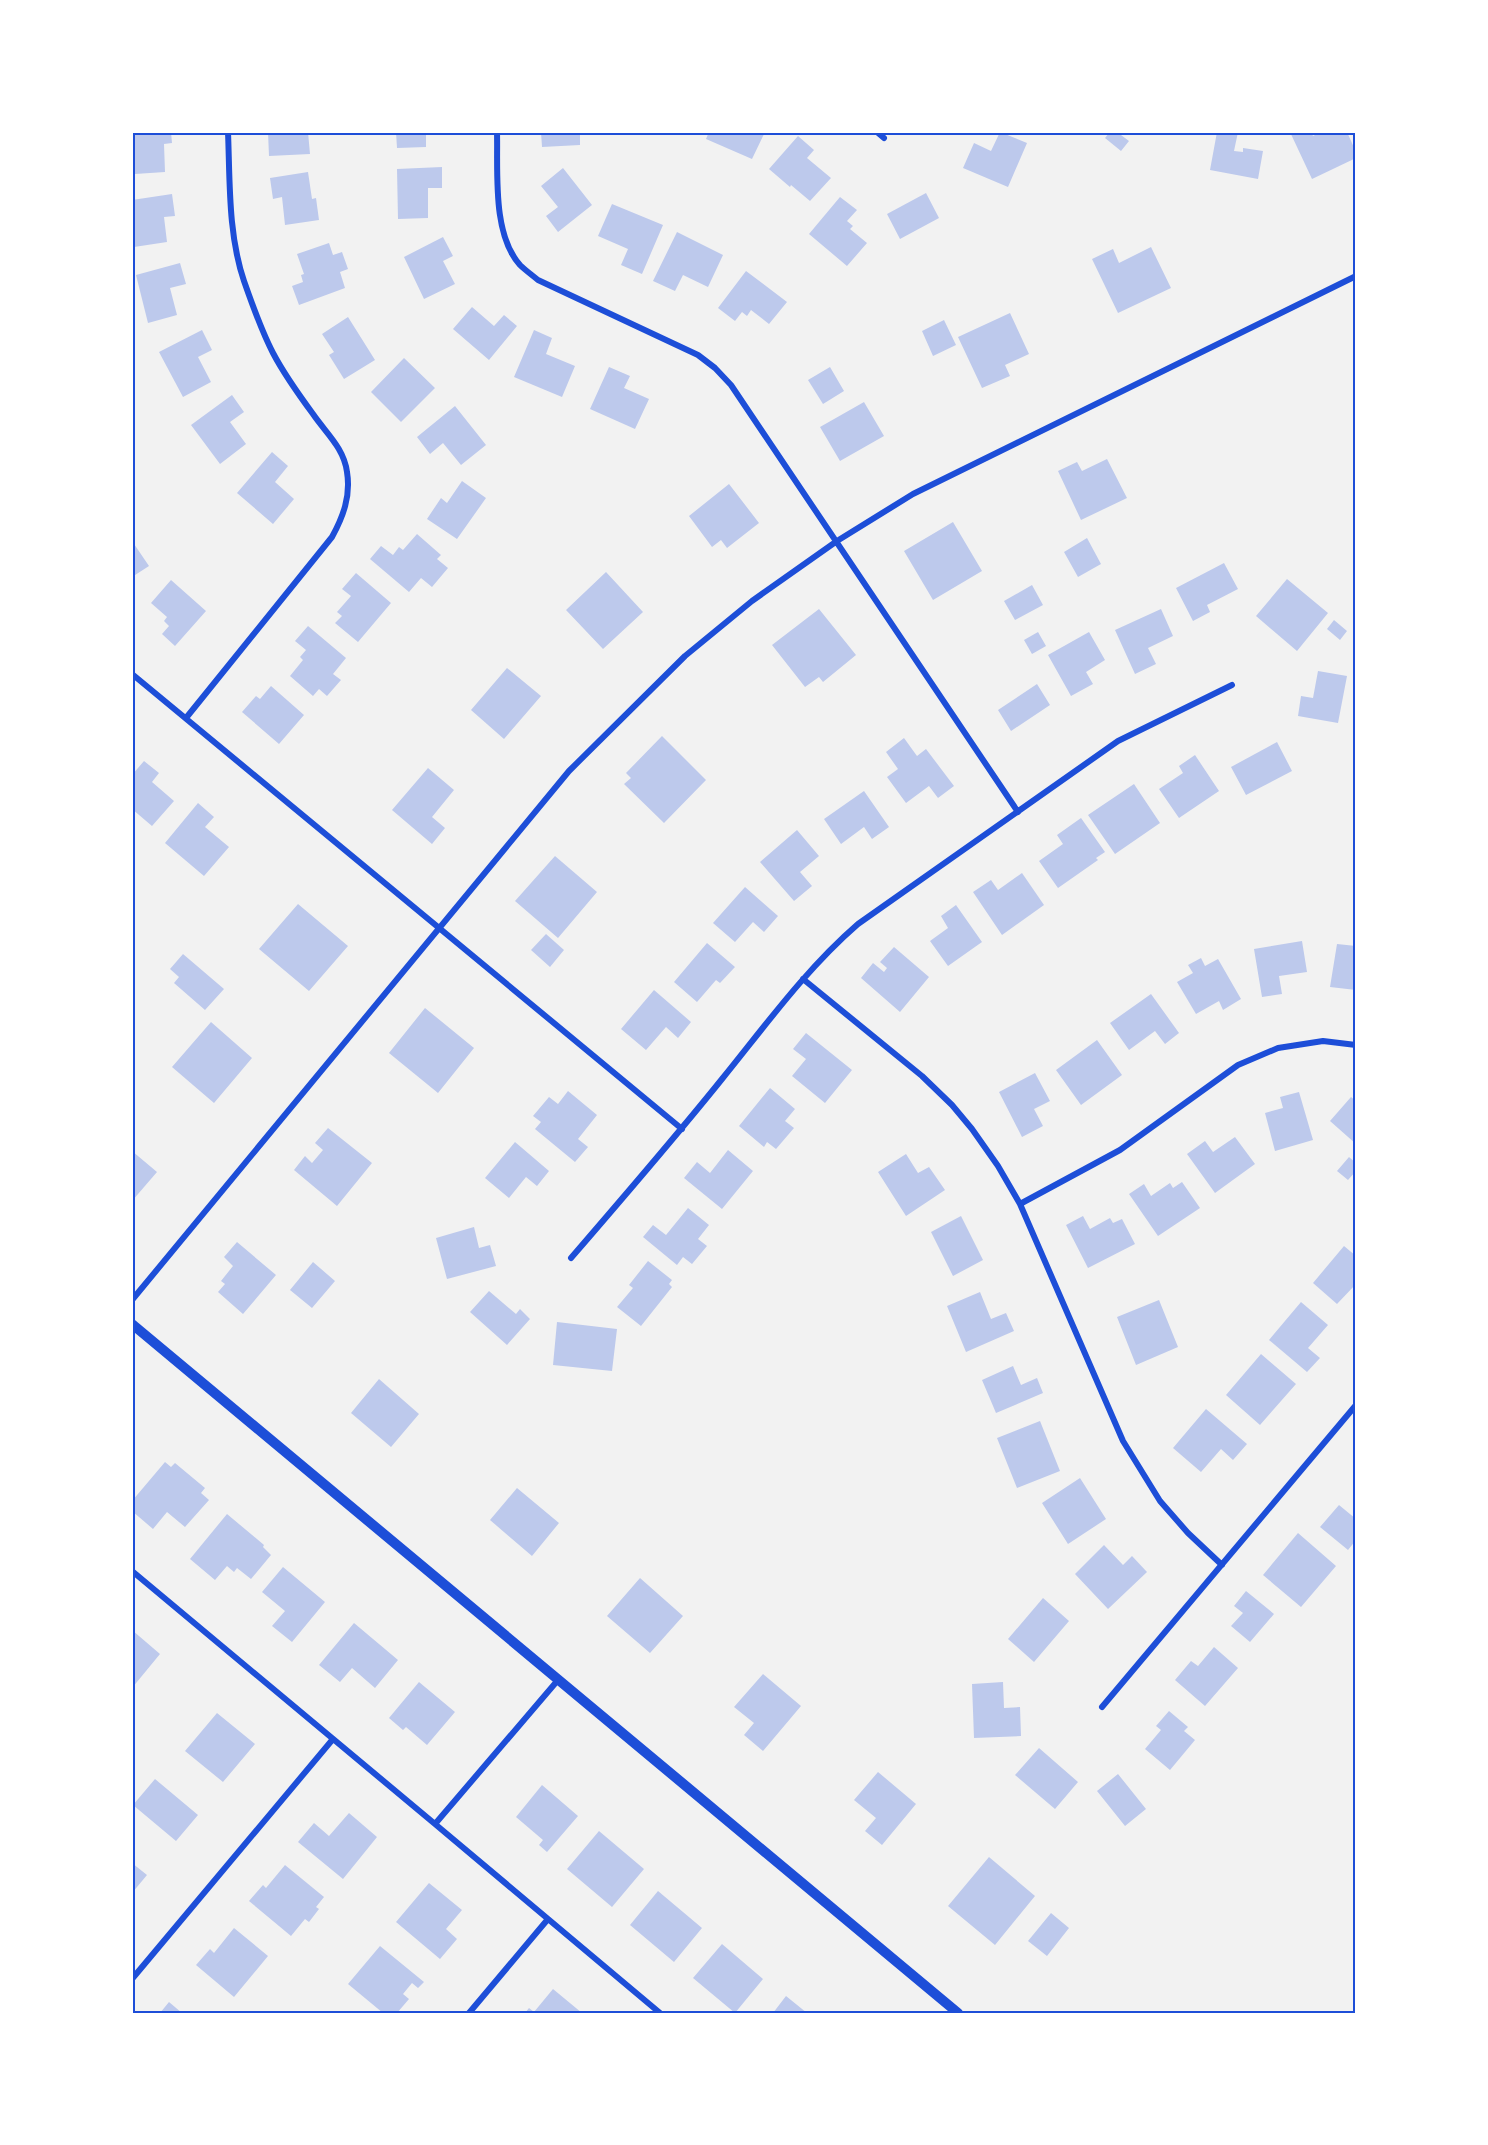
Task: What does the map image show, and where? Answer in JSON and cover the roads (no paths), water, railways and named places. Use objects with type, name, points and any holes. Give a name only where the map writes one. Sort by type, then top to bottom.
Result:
[{"type":"street","points":[[186,718],[332,537],[344,515],[348,489],[347,471],[340,451],[272,352],[244,281],[230,206],[228,132]]},
{"type":"street","points":[[497,132],[500,222],[507,245],[519,264],[537,280],[698,355],[715,368],[731,385],[1018,812]]},
{"type":"street","points":[[877,132],[884,138]]},
{"type":"street","points":[[132,1300],[441,929],[569,771],[684,656],[752,601],[837,541],[913,494],[1356,276]]},
{"type":"street","points":[[132,674],[682,1129]]},
{"type":"street","points":[[571,1258],[682,1129],[830,948],[858,924],[1118,741],[1232,685]]},
{"type":"street","points":[[803,979],[922,1076],[952,1105],[998,1166],[1020,1204],[1123,1442],[1160,1501],[1188,1533],[1222,1565]]},
{"type":"street","points":[[1020,1204],[1120,1150],[1238,1065],[1278,1048],[1323,1041],[1356,1044]]},
{"type":"street","points":[[132,1324],[958,2013]]},
{"type":"street","points":[[1102,1707],[1356,1405]]},
{"type":"street","points":[[132,1571],[660,2013]]},
{"type":"street","points":[[435,1824],[558,1680]]},
{"type":"street","points":[[132,1979],[333,1739]]},
{"type":"street","points":[[469,2013],[548,1919]]}]
